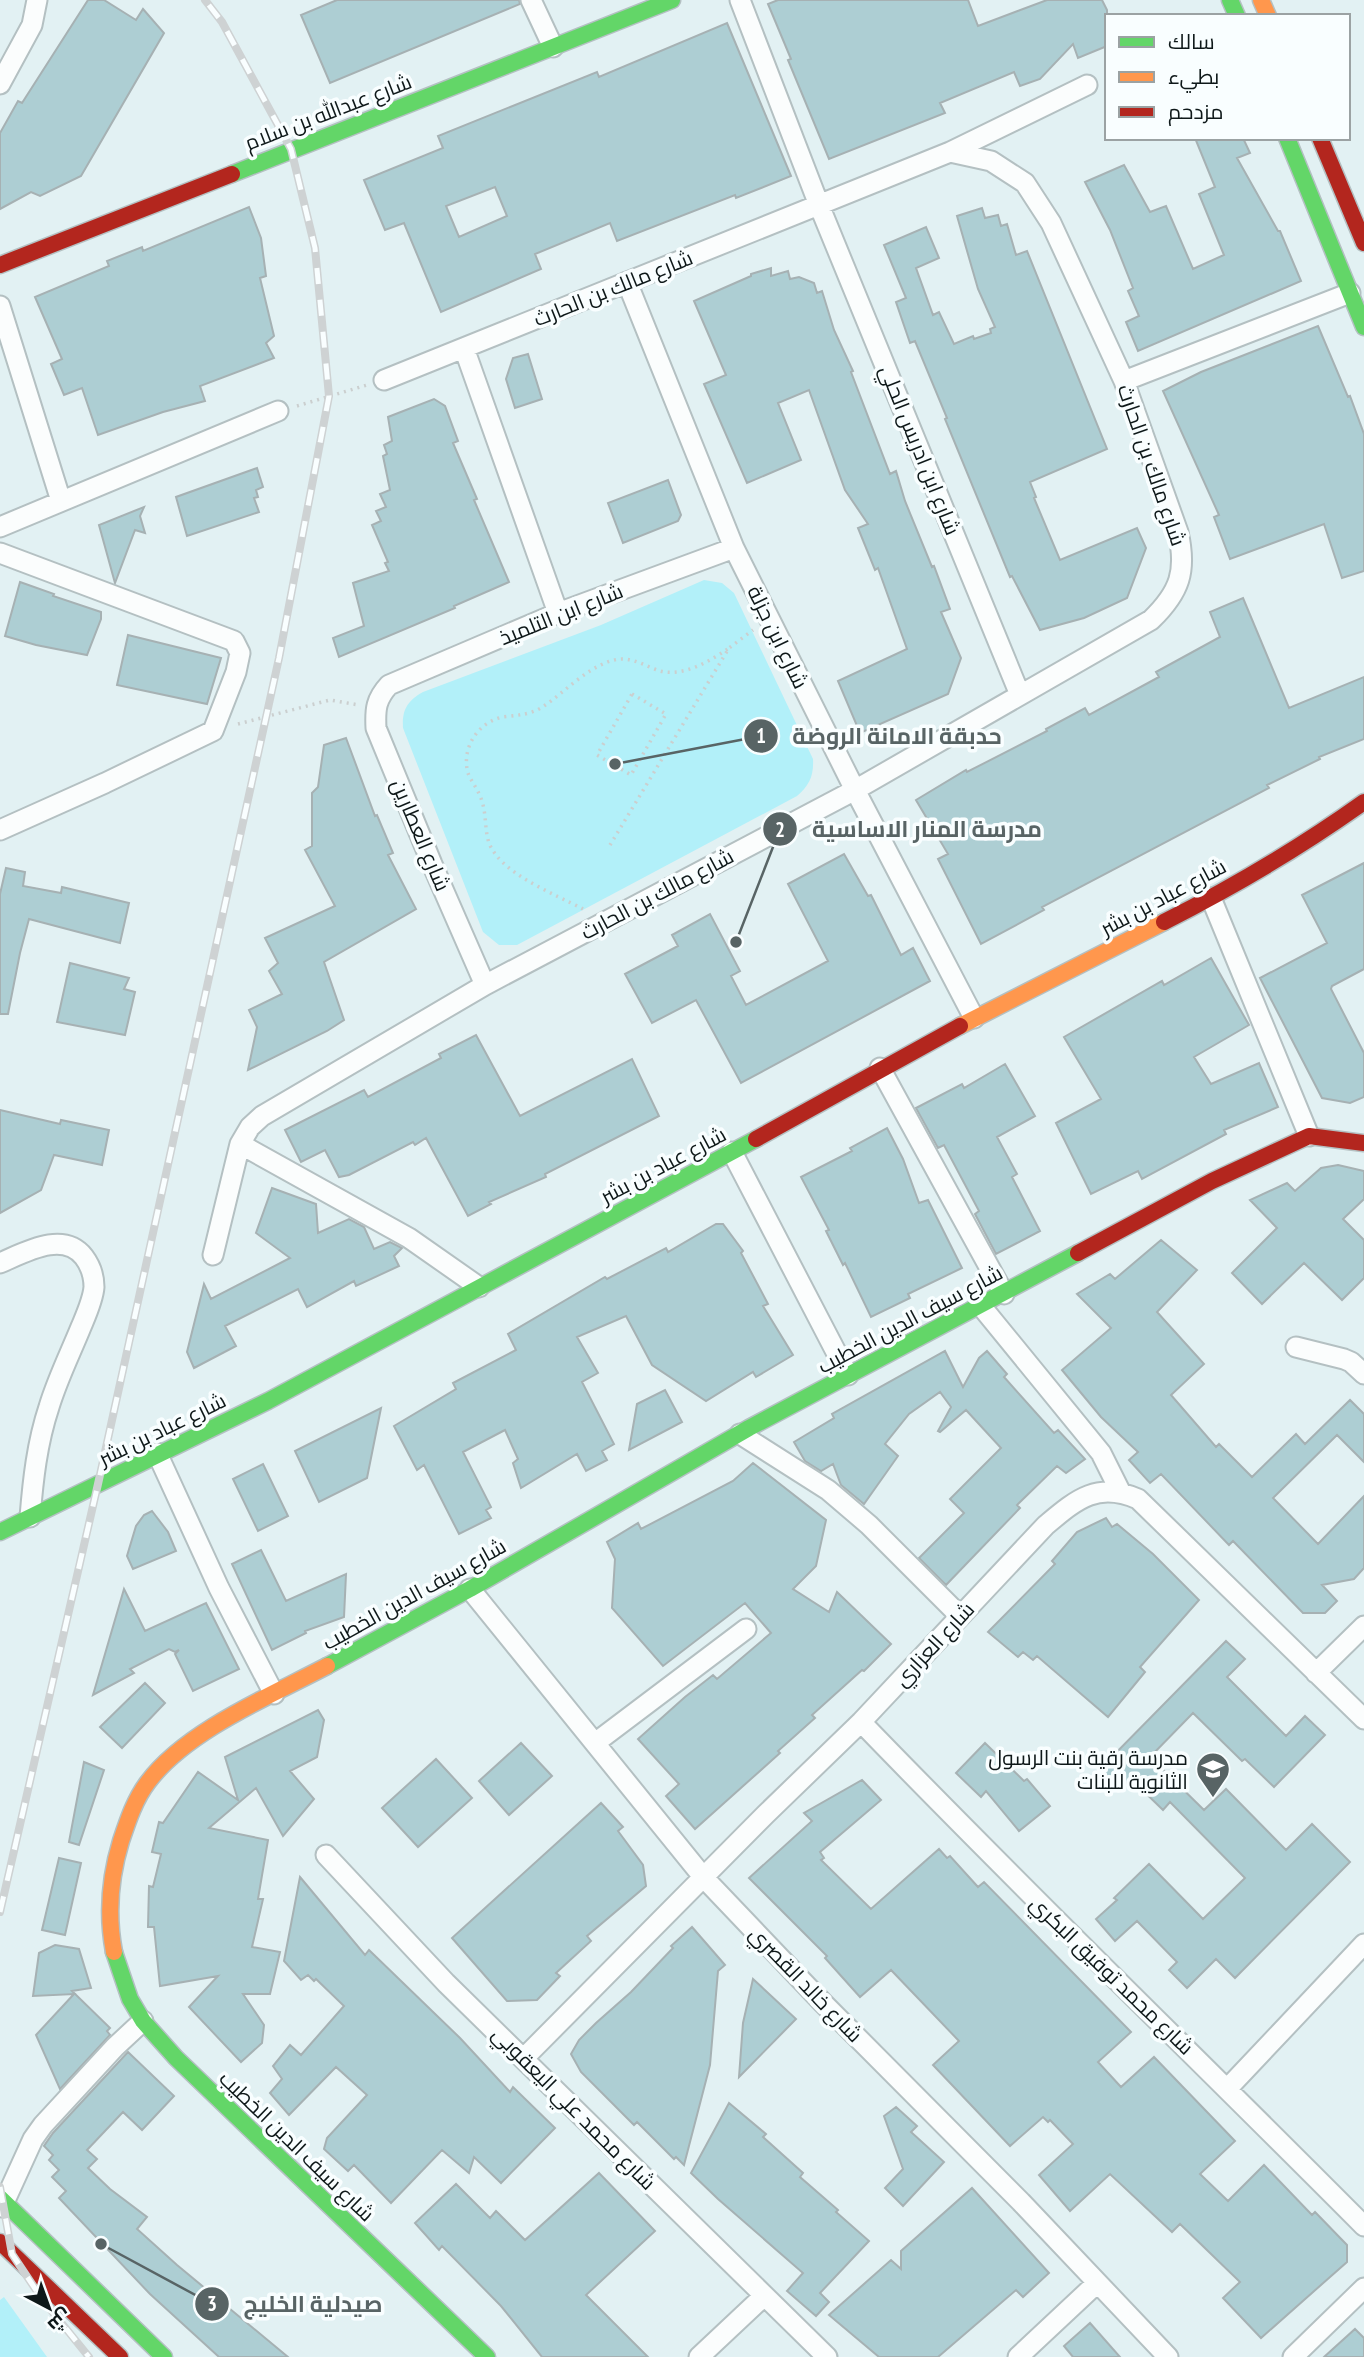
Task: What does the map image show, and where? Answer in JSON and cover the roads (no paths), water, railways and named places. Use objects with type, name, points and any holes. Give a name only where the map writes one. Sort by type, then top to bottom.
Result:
[{"type":"main road","name":"شارع عبدالله بن سلام","points":[[0,265],[672,0]]},
{"type":"main road","points":[[1288,140],[1364,327]]},
{"type":"main road","points":[[1321,140],[1364,243]]},
{"type":"main road","name":"شارع عباد بن بشر","points":[[0,1532],[268,1401],[732,1152],[880,1068],[1211,898],[1364,802]]},
{"type":"main road","name":"شارع عباد بن بشر","points":[[1339,820],[1364,811]]},
{"type":"main road","points":[[1310,1136],[1364,1143]]},
{"type":"main road","name":"شارع سيف الدين الخطيب","points":[[487,2357],[271,2151],[176,2058],[143,2021],[130,1999],[120,1973],[110,1928],[110,1897],[114,1863],[135,1803],[147,1783],[164,1763],[209,1729],[470,1589],[848,1375],[1212,1181],[1310,1136]]},
{"type":"main road","points":[[1,2204],[164,2357]]},
{"type":"main road","points":[[0,2242],[120,2357]]},
{"type":"street","points":[[0,84],[32,25],[37,0]]},
{"type":"street","points":[[531,0],[553,47]]},
{"type":"street","name":"شارع ابن ادريس الحلي","points":[[740,0],[819,205],[1020,695]]},
{"type":"street","points":[[950,152],[1087,85]]},
{"type":"street","name":"شارع مالك بن الحارث","points":[[213,1255],[240,1144],[250,1127],[276,1107],[485,985],[855,790],[1150,620],[1166,606],[1178,583],[1184,558],[1178,532],[1124,381],[1051,222],[1025,183],[991,161],[950,152],[384,380]]},
{"type":"street","name":"شارع ابن جزلة","points":[[627,282],[734,548],[855,790],[974,1018]]},
{"type":"street","points":[[1124,381],[1350,293]]},
{"type":"street","points":[[0,306],[61,501]]},
{"type":"street","points":[[464,348],[558,613]]},
{"type":"street","points":[[0,830],[213,731],[236,672],[240,653],[234,641],[0,551],[3,526],[278,411]]},
{"type":"street","name":"شارع ابن التلميذ","points":[[375,708],[380,695],[389,685],[558,613],[734,548]]},
{"type":"street","name":"شارع العطارين","points":[[375,708],[376,728],[485,985]]},
{"type":"street","points":[[1211,898],[1310,1136]]},
{"type":"street","points":[[880,1068],[1004,1294]]},
{"type":"street","points":[[240,1144],[409,1238],[479,1287]]},
{"type":"street","points":[[732,1152],[848,1375]]},
{"type":"street","points":[[0,1263],[54,1244],[70,1247],[80,1253],[93,1274],[94,1288],[89,1309],[49,1405],[33,1479],[30,1517]]},
{"type":"street","points":[[981,1306],[1101,1453],[1120,1491],[1138,1499],[1159,1518],[1364,1719]]},
{"type":"street","points":[[1296,1347],[1344,1359],[1364,1374]]},
{"type":"street","points":[[740,1434],[828,1490],[869,1525],[960,1616]]},
{"type":"street","points":[[158,1453],[219,1588],[274,1694]]},
{"type":"street","name":"شارع العزاري","points":[[524,2058],[766,1814],[861,1723],[1045,1525],[1069,1506],[1096,1492],[1120,1491]]},
{"type":"street","name":"شارع خالد القصري","points":[[470,1589],[704,1878],[1168,2357]]},
{"type":"street","points":[[1316,1673],[1364,1626]]},
{"type":"street","points":[[594,1743],[747,1629]]},
{"type":"street","name":"شارع محمد توفيق البكري","points":[[861,1723],[971,1836],[1228,2088],[1364,2226]]},
{"type":"street","name":"شارع محمد علي اليعقوبي","points":[[326,1854],[436,1973],[827,2357]]},
{"type":"street","points":[[1228,2088],[1364,1944]]},
{"type":"street","points":[[1,2204],[33,2139],[43,2125],[115,2047],[143,2021]]},
{"type":"street","points":[[1018,2357],[1097,2283]]},
{"type":"street","points":[[1293,2357],[1364,2288]]},
{"type":"street","points":[[699,2357],[764,2296]]},
{"type":"street","points":[[94,2333],[95,2357]]},
{"type":"railway","points":[[0,1912],[98,1484],[279,658],[329,396],[315,248],[291,149],[222,22],[205,0]]},
{"type":"railway","points":[[0,2187],[12,2254],[42,2299],[89,2357]]},
{"type":"place","name":"حدبقة الامانة الروضة","points":[[615,764]]},
{"type":"place","name":"مدرسة المنار الاساسية","points":[[736,942]]},
{"type":"place","name":"مدرسة رقية بنت الرسول الثانوية للبنات","points":[[1213,1799]]},
{"type":"place","name":"صيدلية الخليج","points":[[101,2244]]}]
